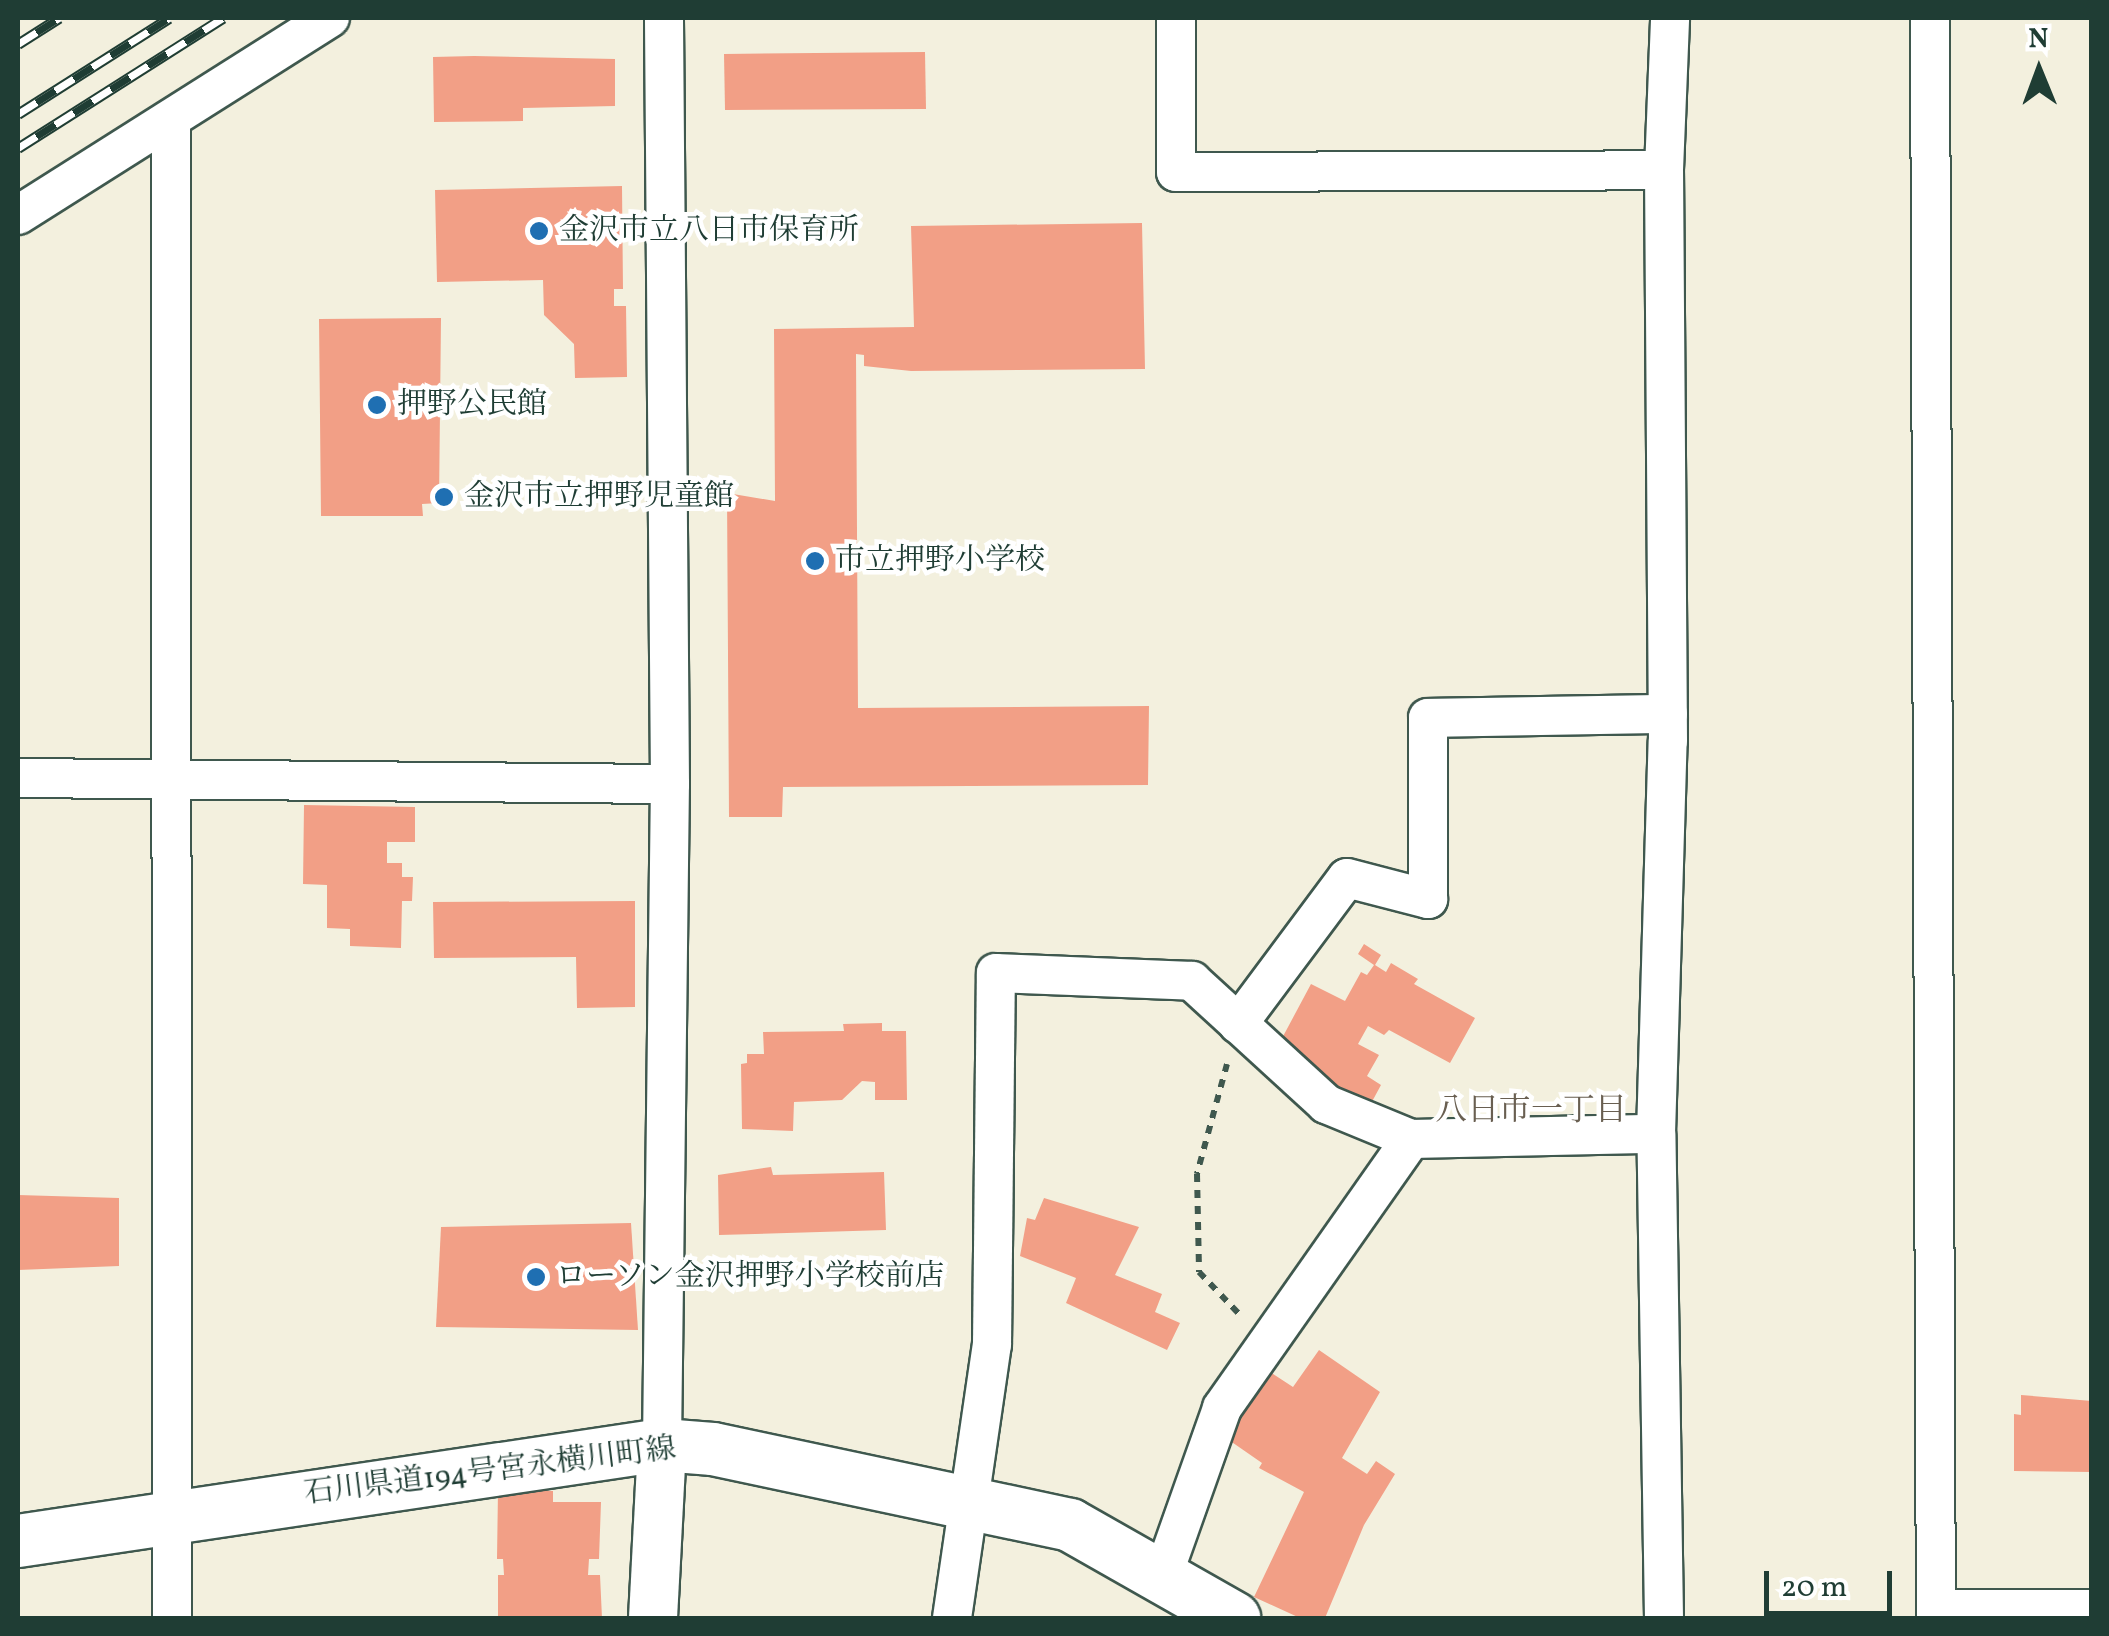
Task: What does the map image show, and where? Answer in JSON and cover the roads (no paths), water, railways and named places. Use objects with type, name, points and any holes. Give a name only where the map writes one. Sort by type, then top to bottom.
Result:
[{"type":"main road","name":"石川県道194号宮永横川町線","points":[[18,1541],[173,1513],[662,1445],[965,1502],[1070,1526],[1234,1618]]},
{"type":"street","points":[[18,215],[330,18]]},
{"type":"street","points":[[652,1618],[662,1445],[670,784],[664,18]]},
{"type":"street","points":[[1176,18],[1176,172],[1664,170]]},
{"type":"street","points":[[1664,1618],[1656,1134],[1668,714],[1664,170],[1670,18]]},
{"type":"street","points":[[1930,18],[1936,1614],[2092,1608]]},
{"type":"street","points":[[171,120],[172,1618]]},
{"type":"street","points":[[1238,1024],[1347,878],[1428,898],[1428,718],[1668,714]]},
{"type":"street","points":[[18,778],[670,784]]},
{"type":"street","points":[[952,1618],[965,1502],[992,1346],[996,973],[1192,981],[1326,1104],[1411,1139],[1656,1134]]},
{"type":"street","points":[[1163,1575],[1222,1408],[1411,1139]]},
{"type":"railway","points":[[18,44],[59,18]]},
{"type":"railway","points":[[18,114],[169,18]]},
{"type":"railway","points":[[18,148],[223,18]]},
{"type":"place","name":"金沢市立八日市保育所","points":[[539,231]]},
{"type":"place","name":"押野公民館","points":[[377,405]]},
{"type":"place","name":"金沢市立押野児童館","points":[[444,497]]},
{"type":"place","name":"市立押野小学校","points":[[815,561]]},
{"type":"place","name":"ローソン金沢押野小学校前店","points":[[536,1277]]},
{"type":"district","name":"八日市一丁目","points":[[1531,1112]]}]
